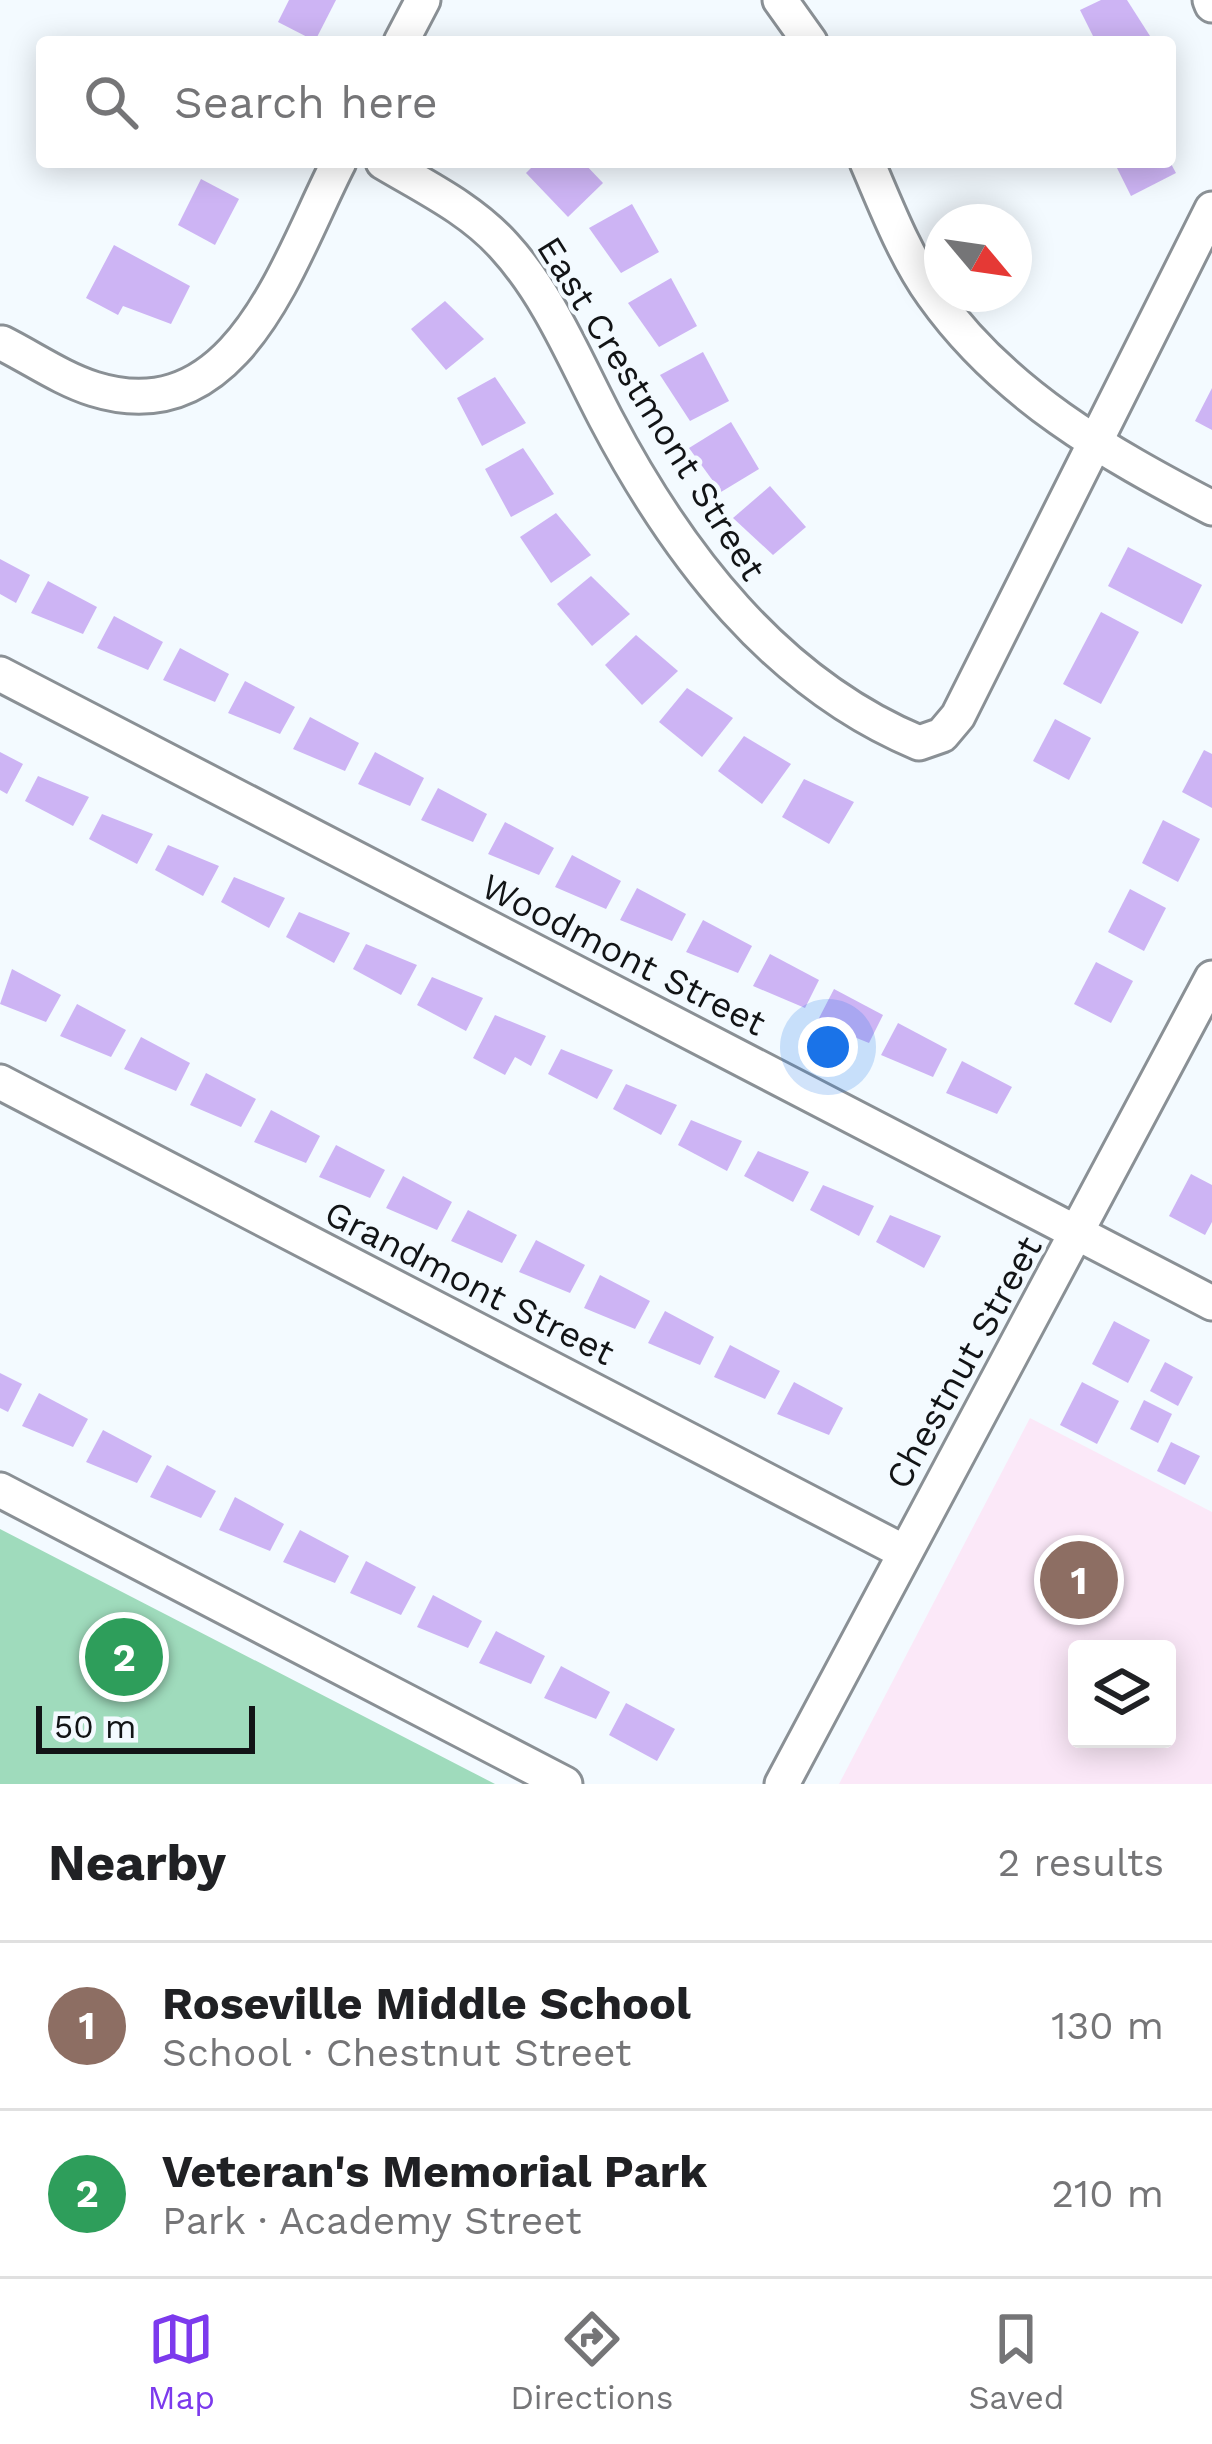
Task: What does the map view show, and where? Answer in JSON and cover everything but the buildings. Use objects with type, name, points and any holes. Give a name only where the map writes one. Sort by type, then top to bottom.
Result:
[{"type":"street","points":[[404,36],[423,0]]},
{"type":"street","points":[[779,0],[806,36]]},
{"type":"street","points":[[2,343],[95,389],[136,395],[202,383],[243,341],[336,168]]},
{"type":"street","name":"East Crestmont Street","points":[[393,168],[473,217],[524,271],[653,498],[727,606],[830,694],[919,743],[942,735],[958,716],[1096,448]]},
{"type":"street","points":[[870,168],[932,294],[978,349],[1096,448],[1212,508]]},
{"type":"street","points":[[1096,448],[1212,209]]},
{"type":"street","name":"Woodmont Street","points":[[0,674],[1212,1303]]},
{"type":"street","name":"Chestnut Street","points":[[782,1784],[1212,978]]},
{"type":"street","name":"Grandmont Street","points":[[0,1082],[904,1552]]},
{"type":"street","points":[[0,1490],[565,1784]]},
{"type":"shaded area","points":[[1030,1418],[1212,1512],[1212,1784],[839,1784]]},
{"type":"green space","points":[[0,1529],[495,1784],[0,1784]]},
{"type":"place","name":"Roseville Middle School","points":[[1079,1580]]},
{"type":"place","name":"Veteran's Memorial Park","points":[[124,1657]]}]
